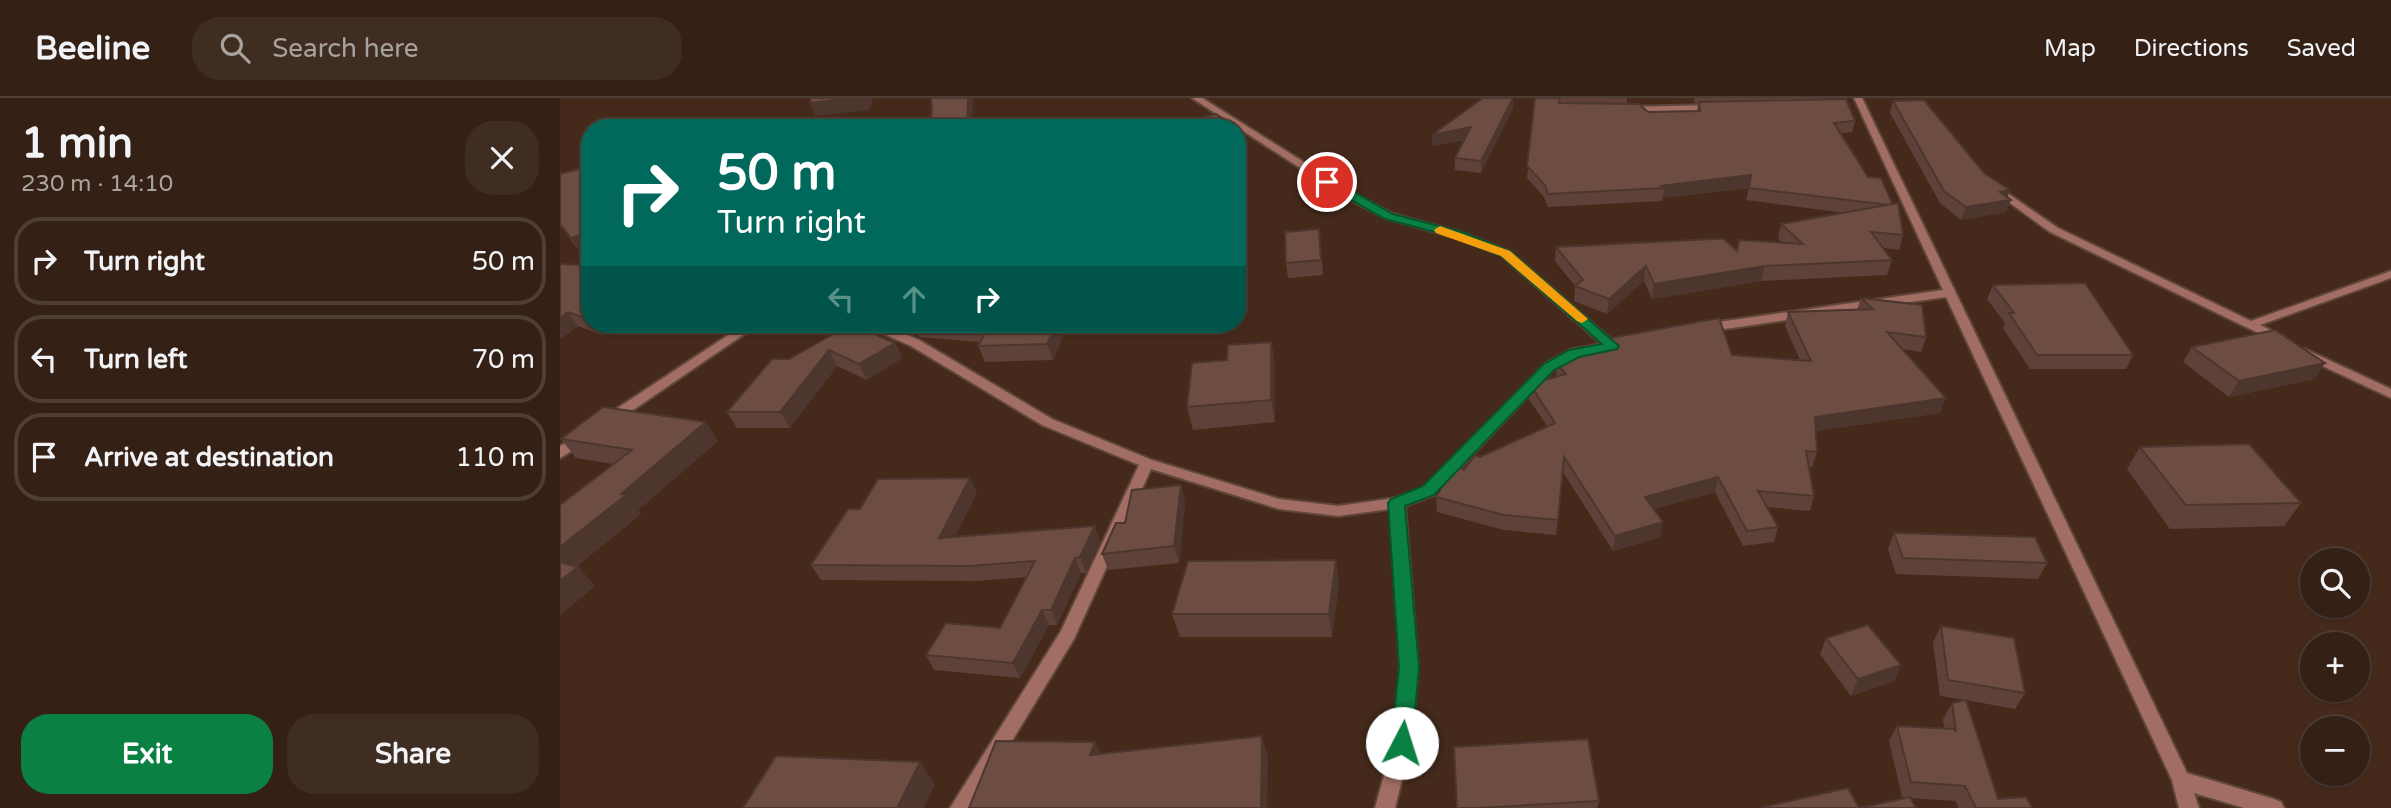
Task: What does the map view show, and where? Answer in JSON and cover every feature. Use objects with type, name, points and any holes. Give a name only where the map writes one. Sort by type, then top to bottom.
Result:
[{"type":"street","points":[[1196,98],[1229,119]]},
{"type":"street","points":[[1857,103],[2181,780],[2189,808]]},
{"type":"street","points":[[1618,110],[1727,108]]},
{"type":"street","points":[[1246,130],[1327,182],[1389,216],[1458,235],[1506,253],[1612,346]]},
{"type":"street","points":[[1984,181],[2054,230],[2391,394]]},
{"type":"street","points":[[2250,325],[2391,274]]},
{"type":"street","points":[[1684,331],[1949,293]]},
{"type":"street","points":[[560,453],[740,333]]},
{"type":"street","points":[[892,333],[915,343],[1047,422],[1147,463],[1279,504],[1338,511],[1397,503],[1429,491],[1549,367],[1574,353],[1636,340]]},
{"type":"street","points":[[960,808],[1068,634],[1147,463]]},
{"type":"street","points":[[1385,808],[1402,743],[1409,667],[1397,503]]},
{"type":"street","points":[[2181,780],[2274,808]]},
{"type":"building","points":[[811,98],[850,98],[810,103]]},
{"type":"building","points":[[931,98],[968,98],[967,119],[931,119]]},
{"type":"building","points":[[1483,98],[1513,98],[1481,161],[1455,158],[1471,127],[1432,135]]},
{"type":"building","points":[[1535,98],[1560,98],[1559,103],[1639,104],[1648,112],[1700,111],[1699,102],[1846,99],[1855,121],[1834,123],[1868,177],[1881,178],[1893,205],[1749,188],[1751,175],[1661,186],[1664,188],[1548,194],[1545,185],[1527,166]]},
{"type":"building","points":[[1924,100],[1984,173],[2010,190],[2000,192],[2011,200],[1966,207],[1944,191],[1893,101]]},
{"type":"building","points":[[1216,114],[1224,119],[1200,119]]},
{"type":"building","points":[[581,168],[581,235],[571,238],[560,224],[560,174]]},
{"type":"building","points":[[1898,203],[1903,235],[1871,232],[1892,260],[1765,266],[1654,284],[1646,266],[1609,299],[1575,286],[1583,280],[1556,247],[1724,239],[1737,251],[1739,240],[1803,244],[1781,224]]},
{"type":"building","points":[[1319,229],[1321,260],[1286,263],[1285,232]]},
{"type":"building","points":[[560,264],[581,265],[581,317],[568,312],[560,318]]},
{"type":"building","points":[[2085,283],[2133,355],[2037,355],[2009,313],[2014,313],[1993,285]]},
{"type":"building","points":[[1861,298],[1922,305],[1926,337],[1887,332],[1946,398],[1815,417],[1817,452],[1806,451],[1814,496],[1758,491],[1778,527],[1747,531],[1718,477],[1645,497],[1663,522],[1615,536],[1564,457],[1558,520],[1504,515],[1436,497],[1455,464],[1464,470],[1475,455],[1480,457],[1555,423],[1530,384],[1566,374],[1557,363],[1612,348],[1605,339],[1719,318],[1732,355],[1811,361],[1788,312],[1873,309]]},
{"type":"building","points":[[2275,330],[2325,363],[2239,381],[2192,347]]},
{"type":"building","points":[[835,333],[872,333],[895,343],[859,364],[829,350],[780,412],[727,412],[772,359],[789,359]]},
{"type":"building","points":[[985,333],[1052,333],[1047,344],[978,346]]},
{"type":"building","points":[[1271,342],[1271,400],[1187,407],[1192,363],[1227,360],[1228,345]]},
{"type":"building","points":[[603,407],[706,422],[621,494],[626,495],[560,547],[560,505],[632,450],[561,439]]},
{"type":"building","points":[[2249,444],[2301,503],[2186,505],[2140,447]]},
{"type":"building","points":[[970,478],[939,538],[1095,526],[1080,557],[1075,558],[1051,610],[1042,610],[1013,663],[926,655],[946,623],[1000,628],[1035,561],[970,566],[811,565],[848,509],[860,509],[878,479]]},
{"type":"building","points":[[1181,485],[1174,546],[1102,554],[1116,523],[1125,523],[1132,490]]},
{"type":"building","points":[[1894,533],[2035,537],[2047,563],[1903,558]]},
{"type":"building","points":[[1336,560],[1329,614],[1172,614],[1188,561]]},
{"type":"building","points":[[560,562],[578,567],[560,581]]},
{"type":"building","points":[[1868,625],[1901,665],[1858,679],[1826,638]]},
{"type":"building","points":[[1941,626],[2014,638],[2025,693],[1948,680]]},
{"type":"building","points":[[1966,700],[1998,799],[2026,797],[2032,808],[1976,808],[1965,786],[1911,782],[1897,726],[1954,729],[1956,732],[1952,703]]},
{"type":"building","points":[[1262,736],[1261,808],[969,808],[996,741],[1095,742],[1090,755]]},
{"type":"building","points":[[1588,739],[1599,801],[1457,808],[1454,747]]},
{"type":"building","points":[[776,756],[920,762],[897,808],[743,808]]},
{"type":"building","points":[[1848,788],[1859,808],[1763,808],[1763,807]]},
{"type":"building","points":[[1910,797],[1916,808],[1859,808]]},
{"type":"slow traffic","points":[[1440,230],[1506,253],[1582,319]]},
{"type":"route","points":[[1327,182],[1389,216],[1458,235],[1506,253],[1612,346],[1574,353],[1549,367],[1429,491],[1397,503],[1409,667],[1402,743]]}]
